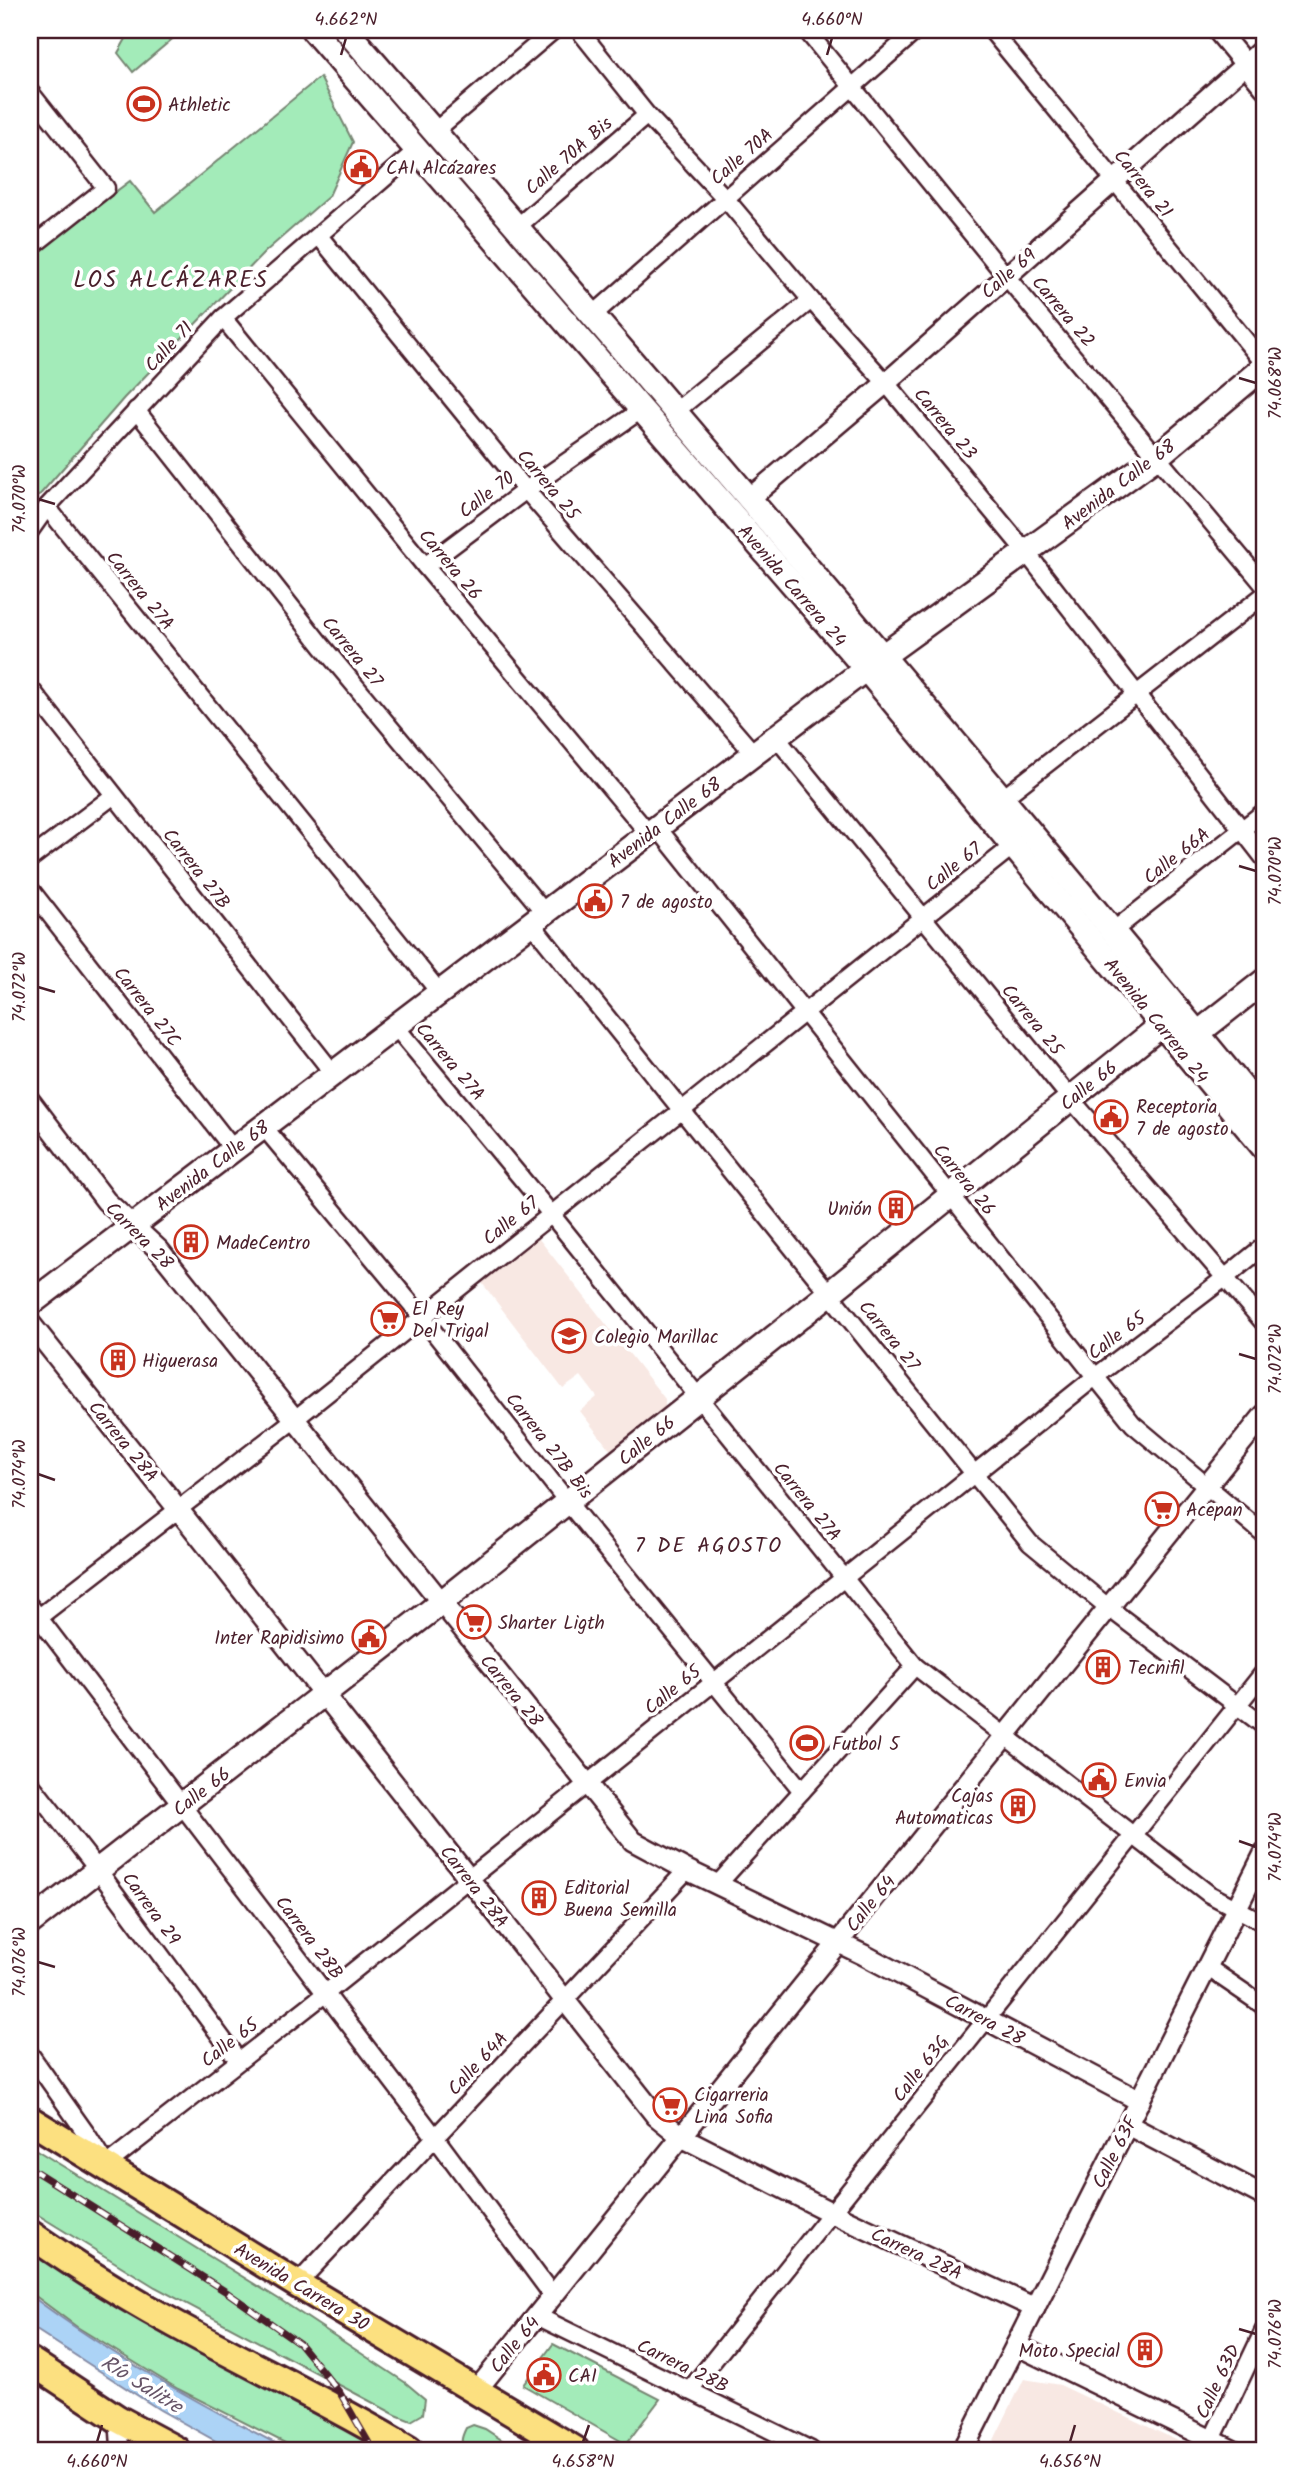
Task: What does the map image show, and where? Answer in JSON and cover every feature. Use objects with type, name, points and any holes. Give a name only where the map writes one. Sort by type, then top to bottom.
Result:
[{"type":"highway","name":"Avenida Carrera 30","points":[[30,2120],[575,2450]]},
{"type":"highway","points":[[30,2234],[117,2291],[356,2418],[409,2450]]},
{"type":"highway","points":[[30,2361],[118,2419],[176,2450]]},
{"type":"main road","name":"Avenida Carrera 24","points":[[313,30],[641,410],[1003,798],[1113,931],[1264,1148]]},
{"type":"main road","name":"Avenida Carrera 24","points":[[346,30],[750,498],[1013,846],[1171,1018]]},
{"type":"main road","name":"Avenida Calle 68","points":[[30,1304],[875,662],[1158,456],[1264,365]]},
{"type":"main road","points":[[1171,1018],[1198,1033],[1264,981]]},
{"type":"main road","name":"Calle 66","points":[[30,1923],[442,1602],[1171,1018]]},
{"type":"main road","name":"Avenida Carrera 24","points":[[1198,1033],[1264,1114]]},
{"type":"street","points":[[435,131],[554,30]]},
{"type":"street","name":"Carrera 23","points":[[579,30],[647,115],[725,198],[886,383],[1026,552],[1264,858]]},
{"type":"street","name":"Carrera 22","points":[[806,30],[1264,585]]},
{"type":"street","name":"Calle 70A","points":[[593,315],[917,30]]},
{"type":"street","name":"Carrera 21","points":[[991,30],[1264,365]]},
{"type":"street","points":[[1217,30],[1264,88]]},
{"type":"street","name":"Calle 69","points":[[750,498],[886,383],[1264,48]]},
{"type":"street","points":[[30,92],[106,188],[30,248]]},
{"type":"street","name":"Calle 70A Bis","points":[[517,227],[647,115]]},
{"type":"street","name":"Calle 71","points":[[30,531],[47,507],[223,318],[417,150]]},
{"type":"street","name":"Carrera 25","points":[[319,236],[526,490],[754,754]]},
{"type":"street","points":[[676,411],[811,300]]},
{"type":"street","name":"Carrera 26","points":[[223,318],[425,566],[653,830],[804,1012],[1133,1424],[1264,1534]]},
{"type":"street","name":"Carrera 27","points":[[136,410],[538,918],[682,1110],[1030,1543],[1108,1608],[1264,1726]]},
{"type":"street","name":"Calle 70","points":[[425,566],[526,490],[641,410]]},
{"type":"street","name":"Carrera 27A","points":[[47,507],[440,993]]},
{"type":"street","points":[[1003,798],[1264,595]]},
{"type":"street","name":"Carrera 27B","points":[[30,688],[333,1073]]},
{"type":"street","name":"Carrera 25","points":[[776,737],[1071,1099],[1264,1323]]},
{"type":"street","points":[[30,859],[113,796]]},
{"type":"street","name":"Calle 66A","points":[[1113,931],[1264,812]]},
{"type":"street","name":"Calle 67","points":[[33,1616],[295,1419],[1013,846]]},
{"type":"street","name":"Carrera 27C","points":[[30,889],[233,1150]]},
{"type":"street","name":"Carrera 27A","points":[[395,1026],[551,1214],[915,1666],[1209,1894],[1264,1923]]},
{"type":"street","name":"Carrera 28","points":[[30,1101],[106,1201],[159,1250],[633,1841],[838,1943],[1140,2101]]},
{"type":"street","name":"Carrera 27B Bis","points":[[263,1126],[422,1317],[802,1791]]},
{"type":"street","name":"Calle 65","points":[[106,2165],[326,1993],[1095,1377],[1226,1278],[1264,1245]]},
{"type":"street","name":"Carrera 28A","points":[[30,1323],[656,2116],[682,2137],[832,2213],[1035,2308]]},
{"type":"street","name":"Calle 64","points":[[476,2391],[1264,1415]]},
{"type":"street","name":"Carrera 28B","points":[[33,1616],[326,1993],[553,2296]]},
{"type":"street","points":[[718,1884],[915,1666]]},
{"type":"street","name":"Calle 63G","points":[[689,2391],[1264,1672]]},
{"type":"street","name":"Carrera 29","points":[[30,1783],[98,1870],[238,2060]]},
{"type":"street","name":"Calle 63F","points":[[963,2450],[1264,1854]]},
{"type":"street","name":"Calle 64A","points":[[297,2284],[687,1870]]},
{"type":"street","points":[[1207,1967],[1264,2006]]},
{"type":"street","points":[[30,2054],[106,2165]]},
{"type":"street","points":[[1128,2124],[1264,2196]]},
{"type":"street","name":"Carrera 28B","points":[[537,2316],[811,2450]]},
{"type":"street","name":"Calle 63D","points":[[1210,2445],[1264,2330]]},
{"type":"street","points":[[1016,2345],[1210,2445],[1232,2450]]},
{"type":"street","points":[[118,2419],[118,2450]]},
{"type":"shaded area","name":"Colegio Marillac","points":[[535,1234],[665,1399],[665,1410],[611,1451],[580,1411],[597,1397],[581,1376],[563,1389],[479,1279]]},
{"type":"shaded area","points":[[1024,2379],[1060,2385],[1197,2450],[989,2450]]},
{"type":"green space","points":[[131,30],[183,30],[133,72],[118,53]]},
{"type":"green space","points":[[321,30],[333,30],[818,590],[811,595]]},
{"type":"green space","points":[[320,77],[353,142],[329,196],[265,252],[124,398],[30,506],[30,256],[130,181],[155,212]]},
{"type":"green space","points":[[30,2146],[282,2301],[406,2383],[425,2399],[423,2414],[411,2421],[396,2415],[155,2287],[30,2210]]},
{"type":"green space","points":[[30,2247],[386,2450],[299,2450],[178,2389],[77,2327],[30,2292]]},
{"type":"green space","points":[[553,2344],[660,2399],[626,2444],[523,2385]]},
{"type":"green space","points":[[473,2425],[485,2429],[517,2450],[466,2450],[462,2445],[462,2437],[466,2428]]},
{"type":"water","name":"Río Salitre","points":[[30,2295],[124,2358],[288,2450],[232,2450],[160,2410],[30,2326]]},
{"type":"railway","points":[[30,2168],[228,2293],[299,2343],[340,2393],[373,2450]]},
{"type":"place","name":"Athletic","points":[[144,104]]},
{"type":"place","name":"CAI Alcázares","points":[[361,167]]},
{"type":"place","name":"7 de agosto","points":[[595,901]]},
{"type":"place","name":"Receptoria 7 de agosto","points":[[1111,1117]]},
{"type":"place","name":"Unión","points":[[896,1208]]},
{"type":"place","name":"MadeCentro","points":[[191,1242]]},
{"type":"place","name":"El Rey Del Trigal","points":[[388,1319]]},
{"type":"place","name":"Colegio Marillac","points":[[569,1336]]},
{"type":"place","name":"Higuerasa","points":[[118,1360]]},
{"type":"place","name":"Acepan","points":[[1162,1509]]},
{"type":"place","name":"Sharter Ligth","points":[[474,1622]]},
{"type":"place","name":"Inter Rapidisimo","points":[[369,1637]]},
{"type":"place","name":"Tecnifil","points":[[1103,1667]]},
{"type":"place","name":"Futbol 5","points":[[807,1743]]},
{"type":"place","name":"Envia","points":[[1099,1780]]},
{"type":"place","name":"Cajas Automaticas","points":[[1018,1806]]},
{"type":"place","name":"Editorial Buena Semilla","points":[[539,1898]]},
{"type":"place","name":"Cigarreria Lina Sofia","points":[[670,2105]]},
{"type":"place","name":"Moto Special","points":[[1145,2350]]},
{"type":"place","name":"CAI","points":[[544,2375]]},
{"type":"district","name":"LOS ALCÁZARES","points":[[171,279]]},
{"type":"district","name":"7 DE AGOSTO","points":[[709,1545]]}]
